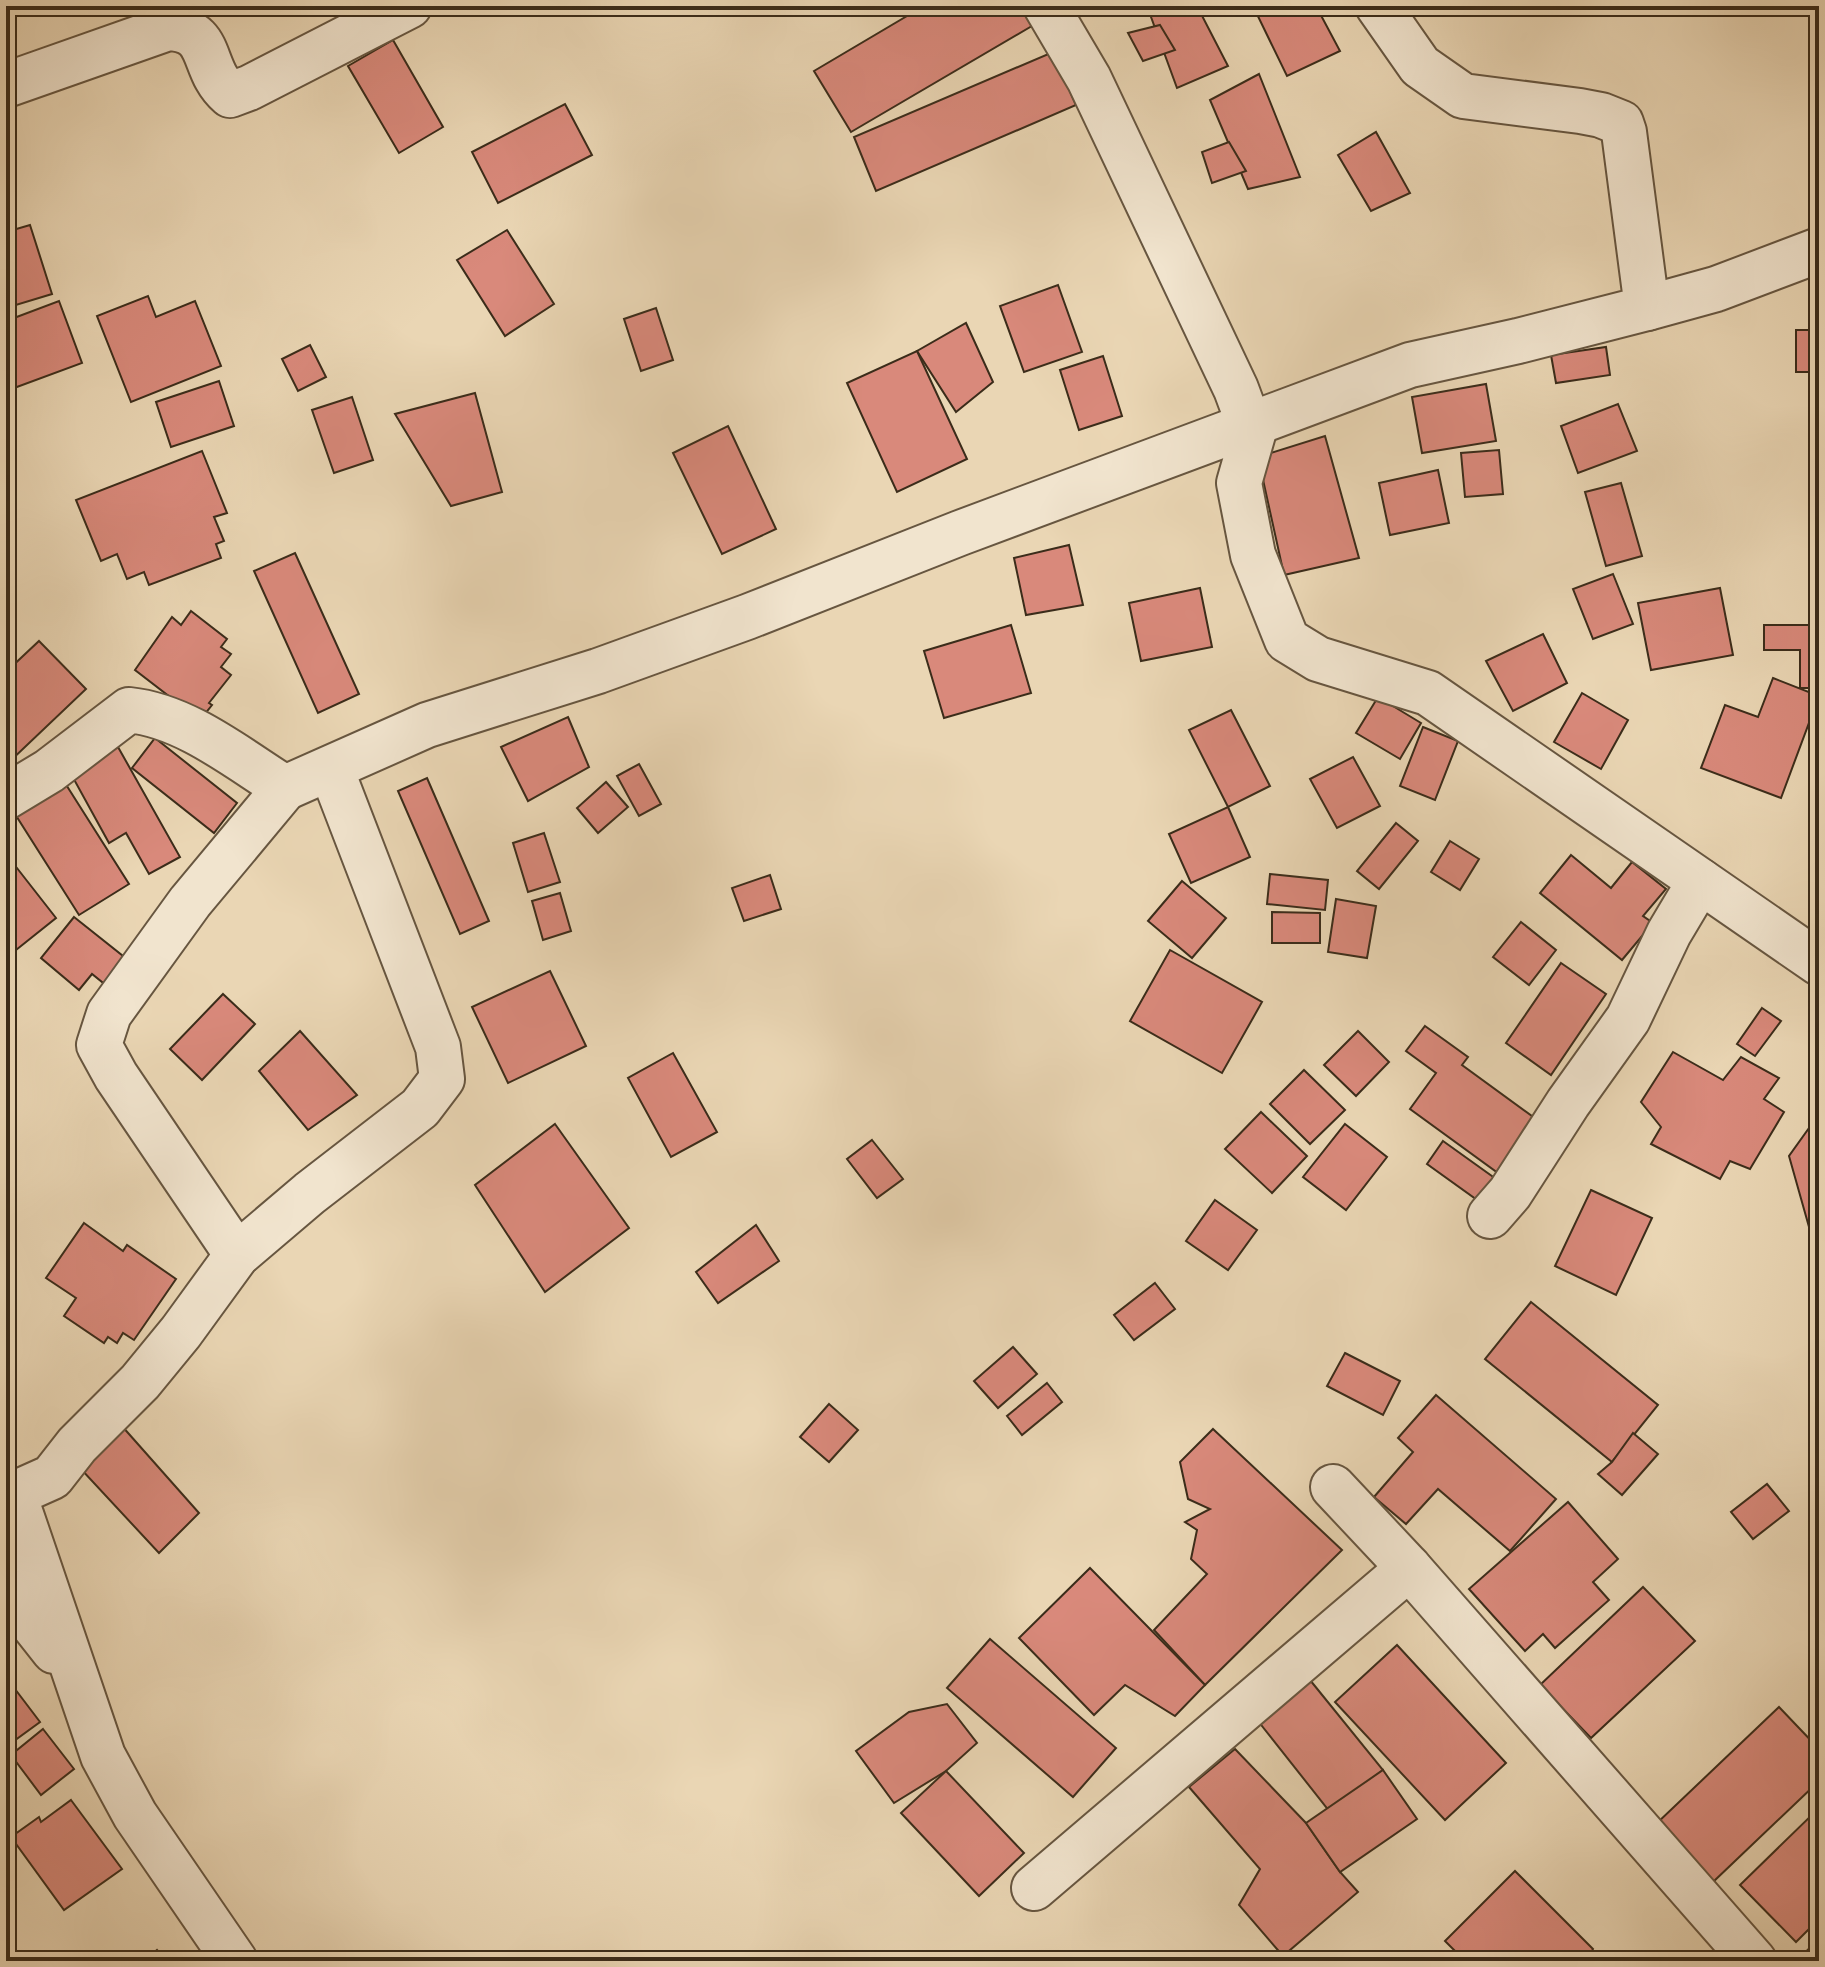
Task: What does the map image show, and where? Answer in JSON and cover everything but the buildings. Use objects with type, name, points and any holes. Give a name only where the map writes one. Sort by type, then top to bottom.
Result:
[{"type":"street","points":[[6,85],[168,28],[177,28],[186,29],[197,36],[219,85],[230,95],[409,6]]},
{"type":"street","points":[[1046,6],[1089,79],[1253,422],[1239,483],[1253,555],[1287,640],[1318,659],[1428,693],[1819,963]]},
{"type":"street","points":[[1378,6],[1420,66],[1463,96],[1601,115],[1621,123],[1647,308]]},
{"type":"street","points":[[237,1255],[116,1076],[99,1045],[109,1014],[190,902],[285,788],[427,725],[598,671],[747,617],[1253,422],[1410,365],[1518,341],[1716,289],[1819,250]]},
{"type":"street","points":[[6,797],[49,771],[129,710],[154,713],[184,727],[285,788]]},
{"type":"street","points":[[235,1961],[129,1803],[103,1756],[14,1494],[52,1477],[77,1445],[140,1382],[237,1255],[310,1193],[420,1108],[442,1079],[438,1047],[331,769]]},
{"type":"street","points":[[1490,1216],[1510,1193],[1568,1103],[1628,1019],[1669,933],[1700,881]]},
{"type":"street","points":[[1333,1487],[1409,1568],[1754,1961]]},
{"type":"street","points":[[1034,1888],[1409,1568]]},
{"type":"street","points":[[6,1590],[74,1678]]}]
